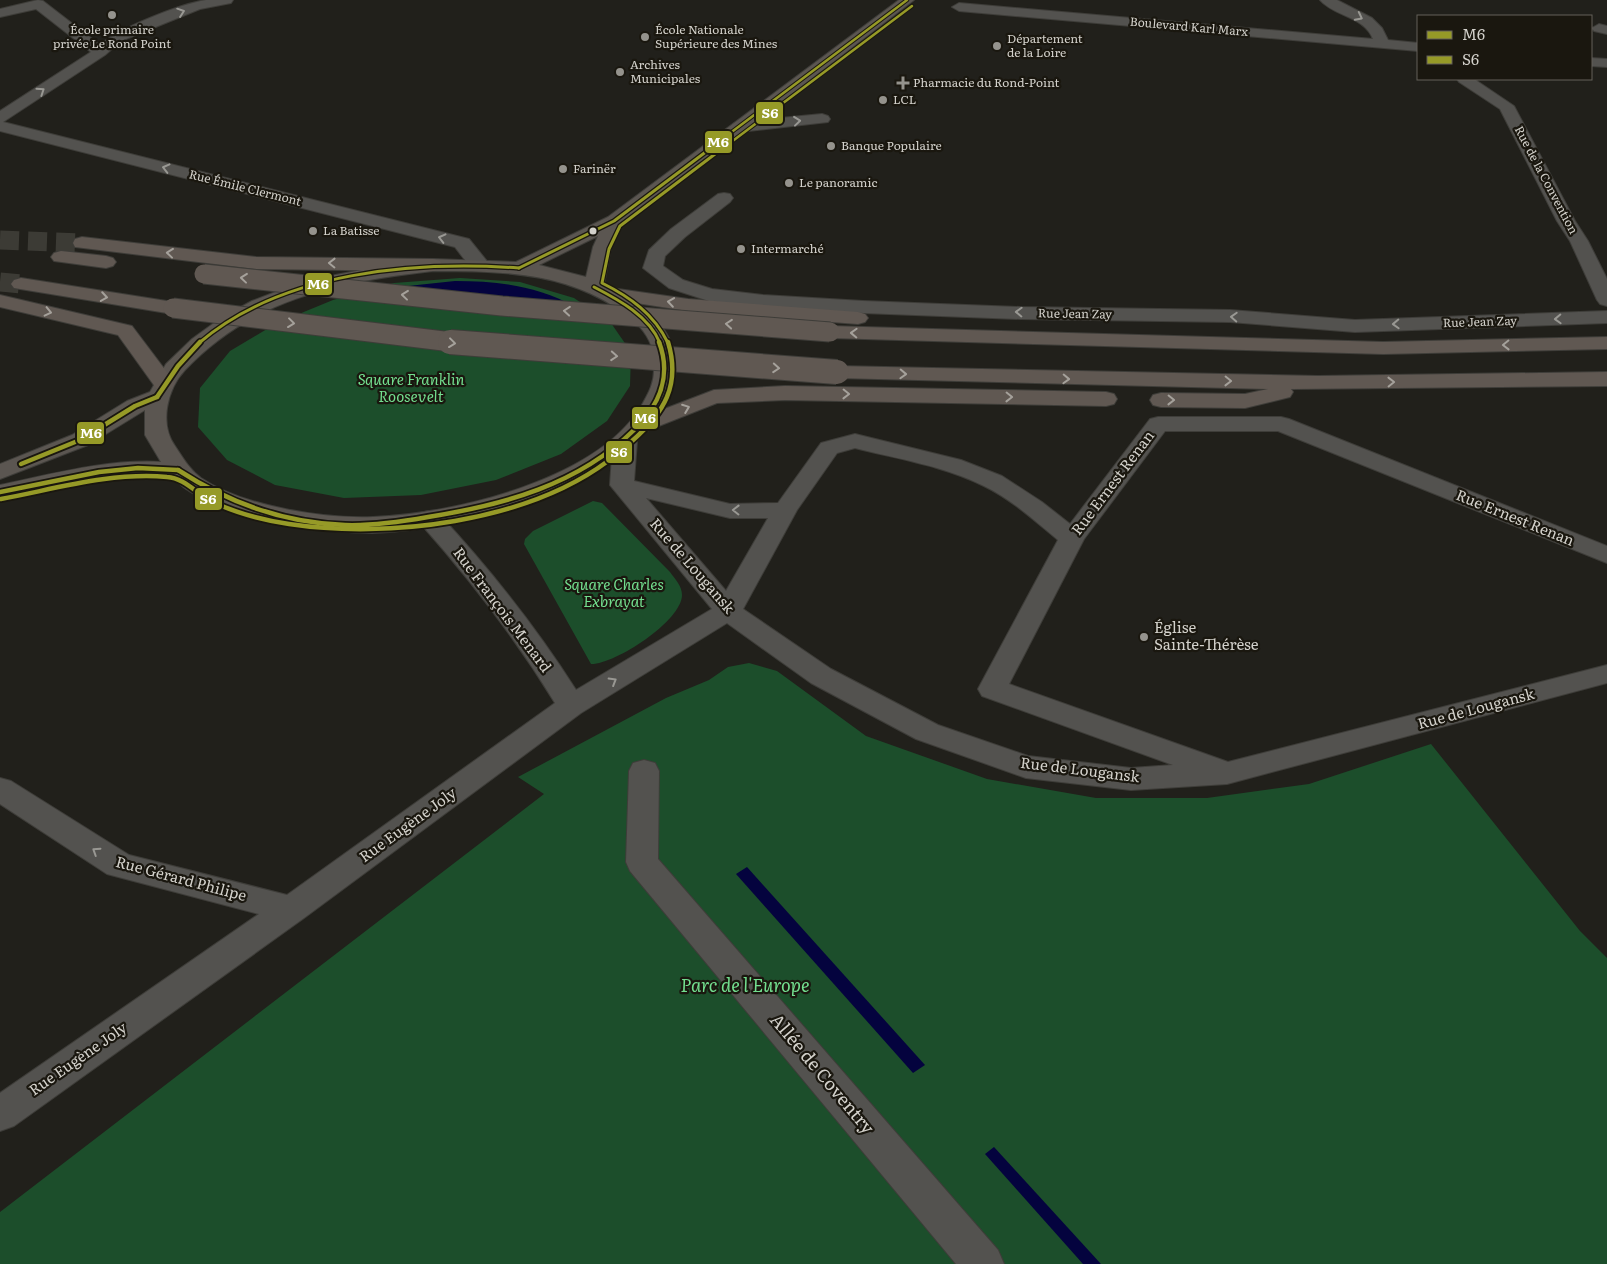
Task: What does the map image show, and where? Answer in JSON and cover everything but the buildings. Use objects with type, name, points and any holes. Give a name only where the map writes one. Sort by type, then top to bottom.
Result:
[{"type":"highway","points":[[82,243],[256,262],[433,265]]},
{"type":"highway","points":[[61,257],[502,306],[830,332],[1100,342],[1383,348],[1607,343]]},
{"type":"highway","points":[[21,284],[173,308],[473,345],[837,372],[1099,380],[1318,383],[1607,379]]},
{"type":"highway","points":[[603,291],[688,305],[908,322],[1057,329],[1221,332],[1383,348]]},
{"type":"highway","points":[[0,301],[125,330],[160,390]]},
{"type":"highway","points":[[633,433],[714,397],[785,393],[1245,401],[1318,383]]},
{"type":"main road","points":[[519,268],[614,221],[907,0]]},
{"type":"main road","points":[[603,291],[602,247],[614,221]]},
{"type":"main road","points":[[0,472],[80,440],[160,390],[188,352],[225,324],[270,301],[322,283],[377,271],[433,265],[480,265],[519,268],[559,275],[603,291],[635,311],[654,330],[664,352],[666,375],[658,400],[633,433],[596,462],[562,480],[529,493],[477,509],[429,518],[371,525],[316,520],[258,510],[211,493],[192,482],[178,470],[156,435],[160,390]]},
{"type":"main road","points":[[0,492],[98,472],[138,468],[178,470]]},
{"type":"street","points":[[0,118],[100,52],[116,38],[197,6],[226,0]]},
{"type":"street","points":[[1327,0],[1367,21],[1377,31],[1382,43]]},
{"type":"street","points":[[0,14],[38,4],[100,52]]},
{"type":"street","name":"Boulevard Karl Marx","points":[[959,7],[1382,43],[1415,48]]},
{"type":"street","points":[[1592,62],[1607,63]]},
{"type":"street","name":"Rue de la Convention","points":[[1466,80],[1506,106],[1579,241],[1607,300]]},
{"type":"street","points":[[739,128],[822,119]]},
{"type":"street","name":"Rue Émile Clermont","points":[[0,126],[462,243],[480,265]]},
{"type":"street","name":"Rue Jean Zay","points":[[724,198],[678,233],[656,254],[653,268],[676,284],[709,295],[763,301],[863,307],[1021,313],[1230,316],[1356,326],[1607,318]]},
{"type":"street","name":"Rue Ernest Renan","points":[[1228,773],[992,689],[1072,538],[1158,424],[1281,424],[1607,555]]},
{"type":"street","points":[[633,433],[622,485],[730,511],[785,510]]},
{"type":"street","name":"Rue Eugène Joly","points":[[0,1114],[292,909],[571,706],[728,611],[785,510],[828,448],[856,441],[953,465],[993,481],[1033,507],[1072,538]]},
{"type":"street","name":"Rue de Lougansk","points":[[622,485],[728,611],[821,676],[927,732],[1026,767],[1131,779],[1228,773],[1607,674]]},
{"type":"street","name":"Rue François Menard","points":[[429,518],[470,563],[545,664],[571,706]]},
{"type":"street","name":"Allée de Coventry","points":[[644,771],[642,862],[982,1264]]},
{"type":"street","name":"Rue Gérard Philipe","points":[[0,789],[118,865],[292,909]]},
{"type":"green space","name":"Square Franklin Roosevelt","points":[[460,278],[520,282],[574,298],[611,323],[631,352],[630,386],[607,421],[561,454],[496,480],[421,495],[344,498],[275,485],[227,460],[198,427],[200,388],[230,351],[277,323],[333,300],[394,283]]},
{"type":"green space","name":"Square Charles Exbrayat","points":[[593,501],[602,503],[670,572],[680,586],[682,595],[679,605],[671,617],[645,640],[615,657],[591,664],[524,544],[525,539],[533,531]]},
{"type":"green space","name":"Parc de l'Europe","points":[[749,663],[777,671],[866,736],[987,779],[1096,798],[1207,798],[1309,784],[1431,744],[1580,931],[1607,958],[1607,1264],[0,1264],[0,1212],[544,794],[518,777],[666,698],[709,680],[728,667]]},
{"type":"shaded area","points":[[455,281],[486,282],[531,289],[574,306],[389,288]]},
{"type":"shaded area","points":[[747,867],[925,1065],[913,1073],[736,874]]},
{"type":"shaded area","points":[[994,1147],[1101,1264],[1083,1264],[985,1154]]},
{"type":"tunnel","points":[[0,240],[82,243]]},
{"type":"tunnel","points":[[0,282],[21,284]]},
{"type":"transit line","name":"M6","points":[[519,268],[614,221],[907,0]]},
{"type":"transit line","name":"S6","points":[[1,499],[106,479],[148,476],[169,477],[175,478],[220,505],[259,518],[333,529],[379,529],[428,525],[477,517],[524,503],[568,485],[608,462],[641,433],[663,406],[672,382],[672,357],[668,343],[661,330],[641,307],[602,283],[609,249],[620,226],[912,6]]},
{"type":"transit line","name":"M6","points":[[157,397],[184,359],[204,339],[236,317],[273,300],[313,286],[354,276],[397,269],[439,266],[519,268]]},
{"type":"transit line","name":"M6","points":[[178,470],[199,484],[245,505],[294,519],[345,525],[390,523],[482,507],[512,499],[568,477],[595,462],[619,445],[640,424],[658,398],[665,375],[663,352],[651,328],[642,318],[619,300],[594,287]]},
{"type":"transit line","name":"M6","points":[[21,464],[80,440],[135,406],[157,397]]},
{"type":"transit line","name":"M6","points":[[0,492],[99,472],[138,468],[178,470]]},
{"type":"place","name":"École primaire privée Le Rond Point","points":[[112,15]]},
{"type":"place","name":"École Nationale Supérieure des Mines","points":[[645,37]]},
{"type":"place","name":"Département de la Loire","points":[[997,46]]},
{"type":"place","name":"Archives Municipales","points":[[620,72]]},
{"type":"place","name":"Pharmacie du Rond-Point","points":[[903,83]]},
{"type":"place","name":"LCL","points":[[883,100]]},
{"type":"place","name":"Banque Populaire","points":[[831,146]]},
{"type":"place","name":"Farinër","points":[[563,169]]},
{"type":"place","name":"Le panoramic","points":[[789,183]]},
{"type":"place","name":"La Batisse","points":[[313,231]]},
{"type":"place","name":"Intermarché","points":[[741,249]]},
{"type":"place","name":"Église Sainte-Thérèse","points":[[1144,637]]}]
